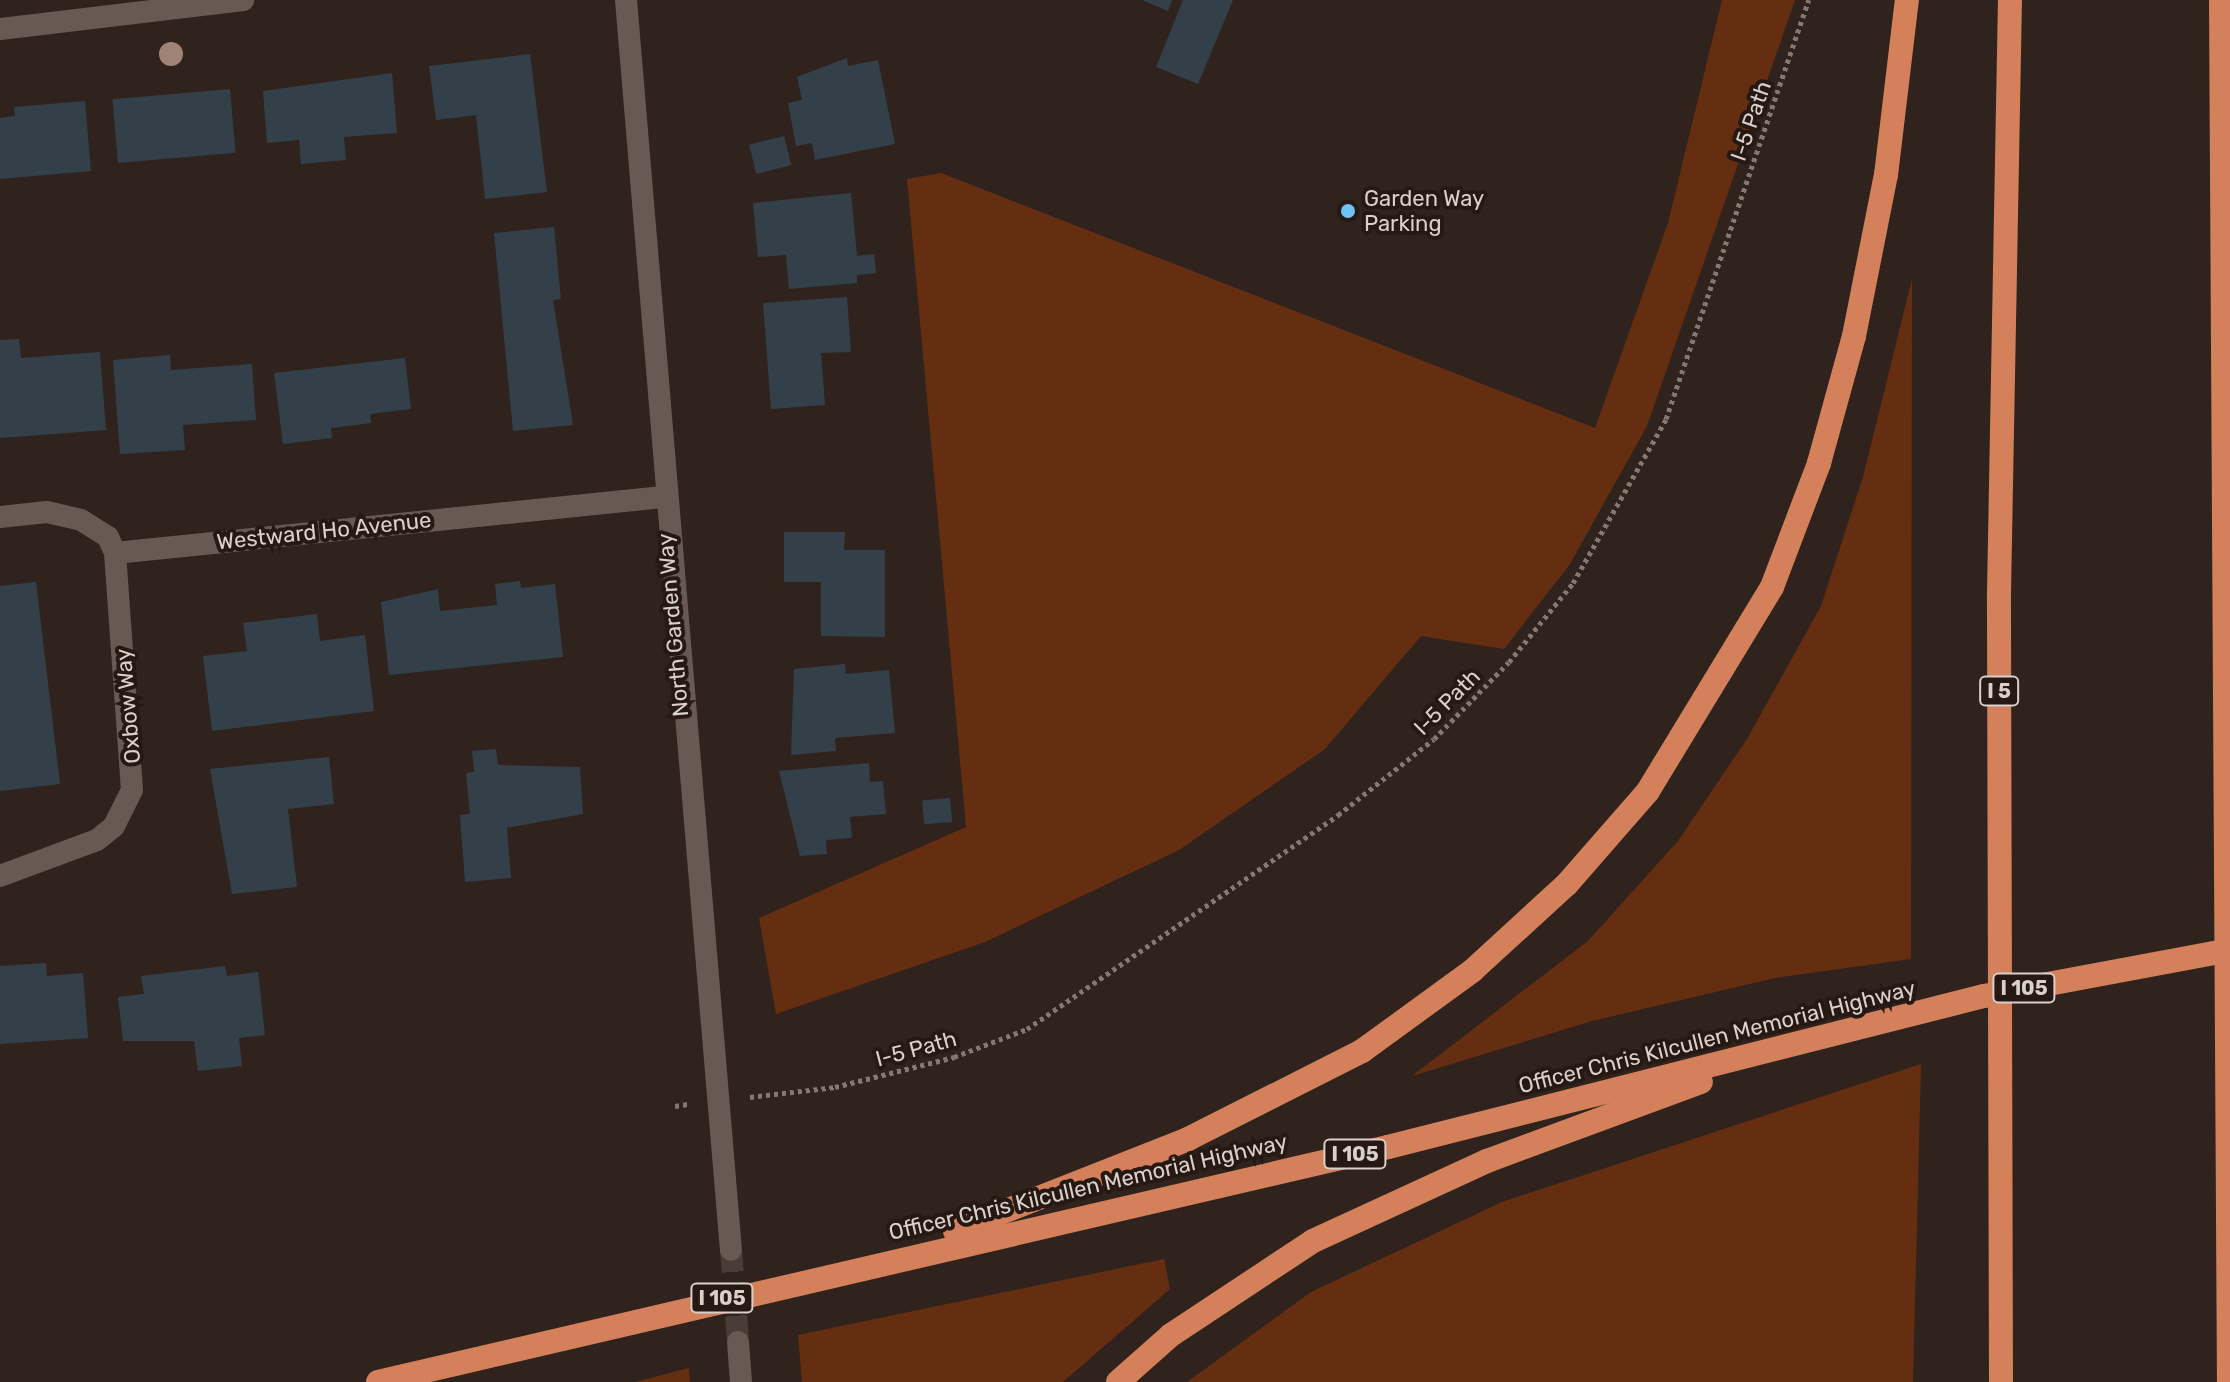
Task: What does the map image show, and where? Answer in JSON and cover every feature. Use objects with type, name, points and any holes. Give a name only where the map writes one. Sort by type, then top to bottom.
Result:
[{"type":"highway","points":[[886,1258],[1188,1139],[1362,1051],[1483,962],[1567,884],[1648,791],[1772,587],[1819,463],[1854,336],[1886,175],[1907,0]]},
{"type":"highway","name":"I 5","points":[[2001,1382],[1999,593],[2010,0]]},
{"type":"highway","points":[[2221,0],[2229,1382]]},
{"type":"highway","name":"Officer Chris Kilcullen Memorial Highway","points":[[378,1382],[886,1258],[1388,1147],[1984,996],[2230,950]]},
{"type":"highway","points":[[1118,1382],[1171,1335],[1313,1241],[1487,1161],[1820,1038]]},
{"type":"highway","points":[[2229,1355],[2230,1346]]},
{"type":"street","points":[[0,29],[243,0]]},
{"type":"street","name":"North Garden Way","points":[[626,0],[663,497],[731,1250]]},
{"type":"street","name":"Westward Ho Avenue","points":[[115,553],[663,497]]},
{"type":"street","points":[[0,517],[47,512],[81,520],[108,537],[115,553]]},
{"type":"street","name":"Oxbow Way","points":[[0,876],[97,840],[114,826],[132,790],[115,553]]},
{"type":"street","points":[[738,1342],[741,1382]]},
{"type":"path","name":"I-5 Path","points":[[766,1095],[939,1060],[1027,1029],[1338,815],[1434,739],[1509,662],[1573,583],[1666,419],[1809,0]]},
{"type":"shaded area","points":[[1722,0],[1795,0],[1647,426],[1570,564],[1504,649],[1421,636],[1325,749],[1179,850],[985,942],[776,1014],[759,918],[966,827],[907,179],[941,173],[1595,428],[1668,223]]},
{"type":"shaded area","points":[[1912,279],[1911,959],[1775,978],[1592,1021],[1412,1076],[1588,941],[1678,841],[1747,739],[1821,606],[1863,477]]},
{"type":"shaded area","points":[[1921,1064],[1913,1382],[1187,1382],[1311,1292],[1502,1202]]},
{"type":"shaded area","points":[[1164,1259],[1170,1289],[1063,1382],[802,1382],[798,1335]]},
{"type":"shaded area","points":[[689,1368],[690,1382],[635,1382]]},
{"type":"building","points":[[1142,0],[1172,0],[1168,11]]},
{"type":"building","points":[[1183,0],[1233,0],[1198,84],[1156,67]]},
{"type":"building","points":[[530,54],[547,192],[485,199],[476,115],[436,120],[429,66]]},
{"type":"building","points":[[847,58],[848,66],[878,60],[895,144],[815,160],[812,143],[796,146],[788,103],[802,100],[797,77]]},
{"type":"building","points":[[392,73],[397,133],[344,137],[346,160],[301,164],[299,140],[267,143],[263,91]]},
{"type":"building","points":[[230,89],[236,153],[118,163],[112,99]]},
{"type":"building","points":[[85,101],[91,171],[0,179],[0,118],[15,116],[14,107]]},
{"type":"building","points":[[784,136],[791,165],[756,174],[749,145]]},
{"type":"building","points":[[851,193],[857,256],[874,254],[876,273],[857,275],[857,283],[789,289],[786,255],[758,257],[753,203]]},
{"type":"building","points":[[554,227],[561,299],[553,300],[573,425],[513,431],[494,233]]},
{"type":"building","points":[[847,297],[851,352],[821,353],[825,405],[771,409],[763,303]]},
{"type":"building","points":[[19,339],[21,358],[100,352],[106,430],[0,438],[0,340]]},
{"type":"building","points":[[170,355],[171,370],[252,364],[256,420],[183,425],[185,450],[120,454],[113,360]]},
{"type":"building","points":[[405,358],[411,409],[370,414],[371,423],[331,428],[332,438],[283,444],[274,373]]},
{"type":"building","points":[[784,532],[845,532],[844,550],[885,550],[885,637],[821,636],[821,582],[784,582]]},
{"type":"building","points":[[520,581],[521,588],[555,584],[563,657],[389,675],[381,602],[438,589],[440,611],[497,605],[495,584]]},
{"type":"building","points":[[36,582],[60,784],[0,791],[0,586]]},
{"type":"building","points":[[317,614],[320,641],[365,635],[374,711],[212,731],[203,656],[247,651],[243,623]]},
{"type":"building","points":[[845,664],[846,674],[889,670],[895,733],[835,738],[836,751],[791,755],[794,669]]},
{"type":"building","points":[[496,749],[498,765],[580,767],[583,814],[507,828],[511,878],[465,882],[460,815],[470,814],[466,773],[474,772],[472,751]]},
{"type":"building","points":[[329,757],[334,804],[288,809],[297,887],[232,894],[210,769]]},
{"type":"building","points":[[869,763],[870,782],[883,781],[886,814],[850,817],[852,838],[826,840],[827,854],[800,856],[779,771]]},
{"type":"building","points":[[950,798],[952,822],[924,824],[922,800]]},
{"type":"building","points":[[46,963],[47,976],[83,973],[88,1038],[0,1044],[0,966]]},
{"type":"building","points":[[225,966],[227,976],[258,972],[265,1035],[239,1038],[242,1066],[198,1071],[194,1041],[123,1041],[118,997],[144,994],[141,976]]},
{"type":"tunnel","points":[[731,1250],[738,1342]]},
{"type":"place","name":"Garden Way Parking","points":[[1348,211]]}]
